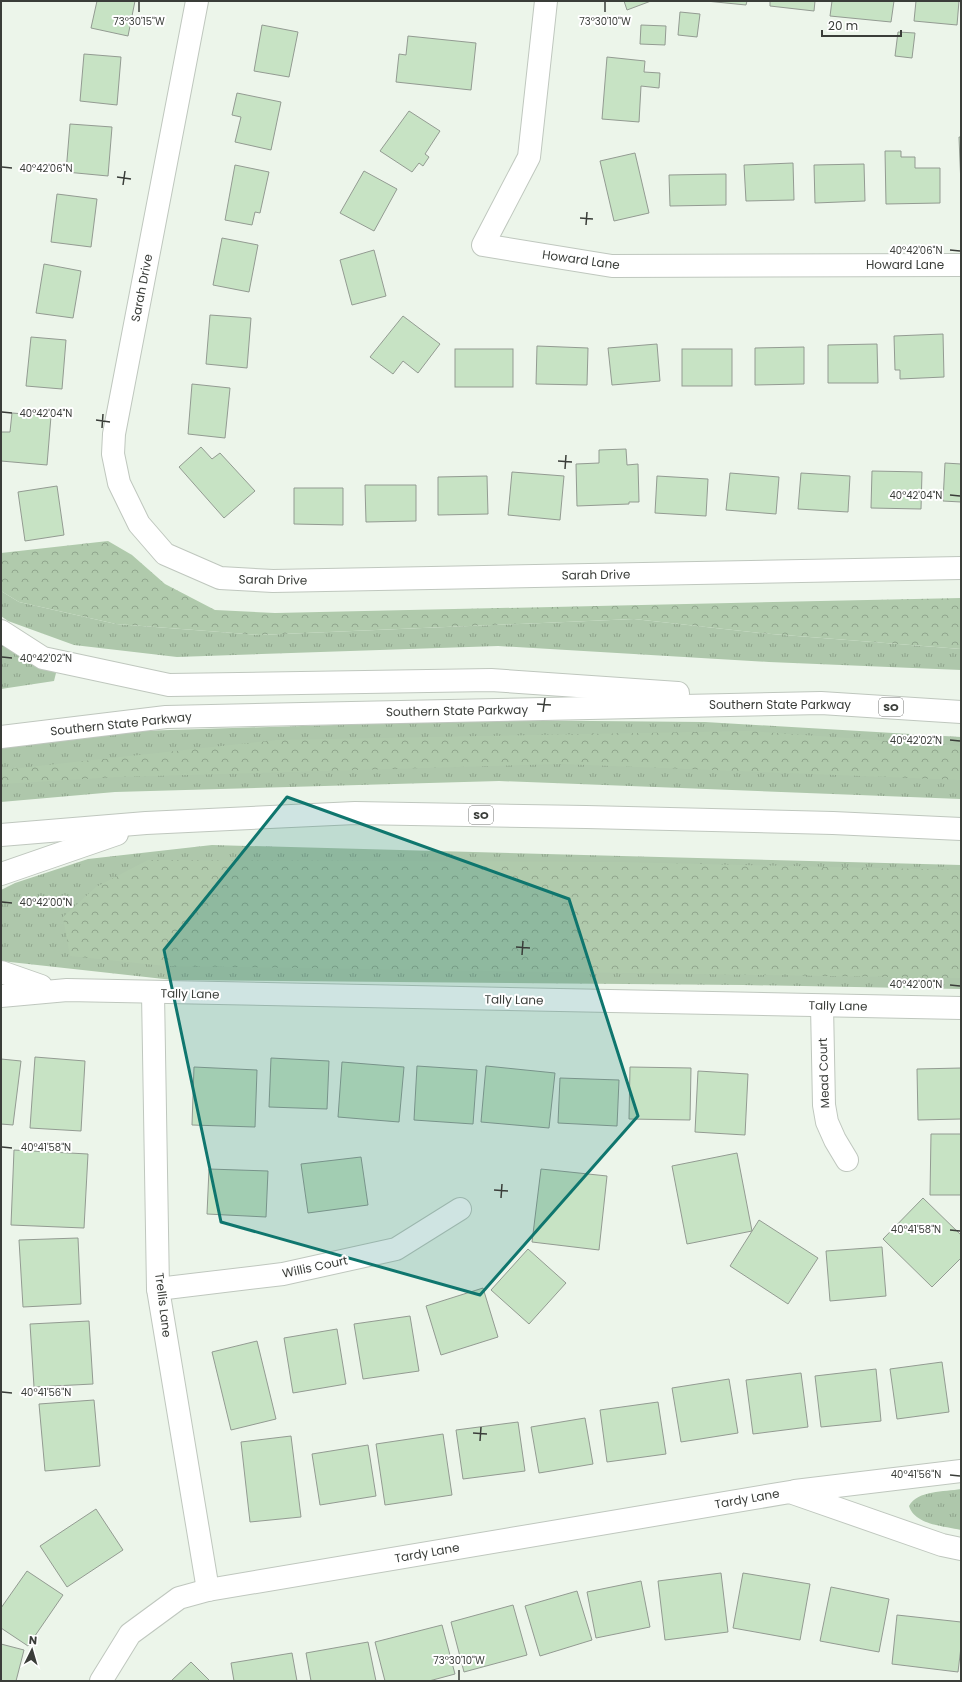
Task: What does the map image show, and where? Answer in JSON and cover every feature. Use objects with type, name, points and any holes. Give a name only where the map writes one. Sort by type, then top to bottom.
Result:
[{"type":"main road","name":"Sarah Drive","points":[[197,1],[114,434],[113,454],[119,483],[139,524],[165,554],[220,578],[272,581],[961,568]]},
{"type":"main road","name":"Howard Lane","points":[[546,1],[529,157],[483,245],[612,266],[961,265]]},
{"type":"main road","points":[[1,631],[43,658],[168,685],[491,680],[821,703]]},
{"type":"main road","name":"Southern State Parkway","points":[[1,736],[166,717],[821,703],[961,712]]},
{"type":"main road","name":"SO","points":[[1,834],[146,823],[355,813],[833,823],[961,829]]},
{"type":"main road","points":[[1,874],[146,823]]},
{"type":"main road","points":[[1,972],[40,986]]},
{"type":"main road","name":"Tally Lane","points":[[1,980],[67,990],[153,993],[961,1008]]},
{"type":"main road","name":"Tally Lane","points":[[1,996],[67,990]]},
{"type":"main road","name":"Trellis Lane","points":[[153,993],[158,1289],[208,1590]]},
{"type":"main road","name":"Mead Court","points":[[822,1006],[824,1105],[827,1122],[835,1140],[847,1160]]},
{"type":"main road","name":"Willis Court","points":[[158,1289],[283,1274],[396,1249],[460,1209]]},
{"type":"main road","name":"Tardy Lane","points":[[101,1681],[130,1634],[179,1598],[208,1590],[790,1492],[961,1471]]},
{"type":"main road","name":"Tardy Lane","points":[[790,1492],[942,1546],[961,1550]]},
{"type":"highlighted area","points":[[287,797],[569,899],[638,1116],[480,1295],[221,1222],[164,950]]},
{"type":"green space","points":[[108,541],[132,555],[165,584],[215,610],[275,613],[961,598],[961,649],[760,633],[634,619],[259,635],[116,624],[19,602],[1,591],[1,553]]},
{"type":"green space","points":[[1,591],[19,602],[116,624],[259,635],[634,619],[760,633],[961,649],[961,670],[769,662],[498,646],[177,657],[74,645],[8,621],[1,616]]},
{"type":"green space","points":[[1,644],[56,673],[54,681],[1,689]]},
{"type":"green space","points":[[493,720],[705,722],[961,737],[961,799],[499,781],[115,792],[1,802],[1,745],[107,732]]},
{"type":"green space","points":[[749,731],[961,746],[961,780],[561,764],[117,777],[1,784],[1,770],[277,740]]},
{"type":"green space","points":[[212,845],[961,865],[961,989],[743,985],[173,980],[1,961],[1,890],[15,883],[88,859]]},
{"type":"green space","points":[[148,860],[618,862],[961,870],[961,978],[165,966],[70,956],[63,917],[96,887]]},
{"type":"green space","points":[[961,1489],[961,1530],[939,1526],[924,1521],[912,1512],[909,1506],[913,1501],[925,1494]]},
{"type":"building","points":[[97,1],[135,1],[128,36],[91,28]]},
{"type":"building","points":[[624,1],[651,1],[627,10]]},
{"type":"building","points":[[706,1],[747,1],[746,5]]},
{"type":"building","points":[[770,1],[815,1],[814,11],[770,6]]},
{"type":"building","points":[[832,1],[894,1],[891,22],[830,16]]},
{"type":"building","points":[[916,1],[959,1],[957,25],[914,21]]},
{"type":"building","points":[[680,12],[700,14],[697,37],[678,35]]},
{"type":"building","points":[[262,25],[298,32],[289,77],[254,71]]},
{"type":"building","points":[[641,25],[666,26],[665,45],[640,44]]},
{"type":"building","points":[[898,32],[915,33],[912,58],[895,56]]},
{"type":"building","points":[[408,36],[476,43],[471,90],[396,82],[399,54],[406,55]]},
{"type":"building","points":[[84,54],[121,57],[117,105],[80,101]]},
{"type":"building","points":[[607,57],[645,61],[644,72],[660,73],[659,88],[641,86],[639,122],[602,119]]},
{"type":"building","points":[[237,93],[281,102],[271,150],[235,142],[241,117],[232,115]]},
{"type":"building","points":[[409,111],[440,131],[425,154],[429,157],[423,166],[419,163],[412,172],[380,151]]},
{"type":"building","points":[[70,124],[112,127],[108,176],[66,172]]},
{"type":"building","points":[[959,137],[961,137],[961,186]]},
{"type":"building","points":[[885,151],[901,151],[901,157],[915,157],[915,168],[940,168],[940,203],[886,204]]},
{"type":"building","points":[[635,153],[649,213],[614,221],[600,161]]},
{"type":"building","points":[[793,163],[794,200],[746,201],[744,165]]},
{"type":"building","points":[[864,164],[865,201],[815,203],[814,165]]},
{"type":"building","points":[[235,165],[269,172],[260,213],[255,212],[252,225],[225,220]]},
{"type":"building","points":[[364,171],[397,189],[374,231],[340,213]]},
{"type":"building","points":[[726,174],[726,205],[670,206],[669,175]]},
{"type":"building","points":[[57,194],[97,199],[91,247],[51,242]]},
{"type":"building","points":[[222,238],[258,245],[249,292],[213,285]]},
{"type":"building","points":[[374,250],[386,296],[352,305],[340,260]]},
{"type":"building","points":[[44,264],[81,271],[73,318],[36,313]]},
{"type":"building","points":[[210,315],[251,318],[247,368],[206,364]]},
{"type":"building","points":[[403,316],[440,344],[418,373],[403,361],[393,374],[370,357]]},
{"type":"building","points":[[943,334],[944,377],[900,379],[900,370],[895,370],[894,336]]},
{"type":"building","points":[[31,337],[66,340],[62,389],[26,386]]},
{"type":"building","points":[[657,344],[660,381],[612,385],[608,348]]},
{"type":"building","points":[[877,344],[878,383],[828,383],[828,345]]},
{"type":"building","points":[[537,346],[588,348],[587,385],[536,384]]},
{"type":"building","points":[[804,347],[804,384],[755,385],[755,348]]},
{"type":"building","points":[[455,349],[513,349],[513,387],[455,387]]},
{"type":"building","points":[[682,349],[732,349],[732,386],[682,386]]},
{"type":"building","points":[[192,384],[230,388],[225,438],[188,434]]},
{"type":"building","points":[[12,413],[51,416],[47,465],[1,461],[1,432],[10,432]]},
{"type":"building","points":[[201,447],[212,459],[220,453],[255,491],[224,518],[179,467]]},
{"type":"building","points":[[626,449],[627,465],[638,464],[639,502],[629,502],[629,504],[577,506],[576,464],[599,463],[599,450]]},
{"type":"building","points":[[945,463],[961,464],[961,502],[943,501]]},
{"type":"building","points":[[872,471],[922,472],[921,509],[871,508]]},
{"type":"building","points":[[512,472],[564,476],[560,520],[508,515]]},
{"type":"building","points":[[730,473],[779,477],[776,514],[726,510]]},
{"type":"building","points":[[801,473],[850,476],[848,512],[798,509]]},
{"type":"building","points":[[487,476],[488,514],[438,515],[438,477]]},
{"type":"building","points":[[657,476],[708,479],[706,516],[655,513]]},
{"type":"building","points":[[365,485],[416,485],[416,521],[366,522]]},
{"type":"building","points":[[57,486],[64,535],[25,541],[18,492]]},
{"type":"building","points":[[294,488],[343,488],[343,525],[294,524]]},
{"type":"building","points":[[35,1057],[85,1061],[81,1131],[30,1128]]},
{"type":"building","points":[[271,1058],[329,1061],[327,1109],[269,1107]]},
{"type":"building","points":[[1,1059],[21,1061],[13,1125],[1,1124]]},
{"type":"building","points":[[342,1062],[404,1067],[399,1122],[338,1117]]},
{"type":"building","points":[[417,1066],[477,1070],[473,1124],[414,1120]]},
{"type":"building","points":[[486,1066],[555,1073],[549,1128],[481,1122]]},
{"type":"building","points":[[194,1067],[257,1070],[255,1127],[192,1125]]},
{"type":"building","points":[[630,1067],[691,1068],[690,1120],[629,1119]]},
{"type":"building","points":[[961,1068],[961,1119],[918,1120],[917,1069]]},
{"type":"building","points":[[698,1071],[748,1074],[745,1135],[695,1132]]},
{"type":"building","points":[[560,1078],[619,1080],[617,1126],[558,1123]]},
{"type":"building","points":[[931,1134],[961,1134],[961,1195],[930,1195]]},
{"type":"building","points":[[14,1150],[88,1154],[84,1228],[11,1225]]},
{"type":"building","points":[[737,1153],[752,1231],[687,1244],[672,1166]]},
{"type":"building","points":[[361,1157],[368,1205],[308,1213],[301,1164]]},
{"type":"building","points":[[209,1169],[268,1171],[266,1217],[207,1214]]},
{"type":"building","points":[[541,1169],[607,1176],[599,1250],[532,1242]]},
{"type":"building","points":[[923,1198],[961,1235],[961,1258],[932,1287],[883,1239]]},
{"type":"building","points":[[759,1220],[818,1258],[788,1304],[730,1266]]},
{"type":"building","points":[[78,1238],[81,1304],[23,1307],[19,1240]]},
{"type":"building","points":[[882,1247],[886,1296],[830,1301],[826,1251]]},
{"type":"building","points":[[528,1249],[566,1283],[529,1324],[491,1290]]},
{"type":"building","points":[[483,1288],[498,1337],[441,1355],[426,1306]]},
{"type":"building","points":[[410,1316],[419,1371],[363,1379],[354,1324]]},
{"type":"building","points":[[89,1321],[93,1384],[34,1387],[30,1324]]},
{"type":"building","points":[[337,1329],[346,1384],[293,1393],[284,1338]]},
{"type":"building","points":[[257,1341],[276,1419],[231,1430],[212,1352]]},
{"type":"building","points":[[942,1362],[949,1412],[897,1419],[890,1369]]},
{"type":"building","points":[[876,1369],[881,1421],[821,1427],[815,1376]]},
{"type":"building","points":[[801,1373],[808,1427],[753,1434],[746,1380]]},
{"type":"building","points":[[729,1379],[738,1433],[681,1442],[672,1388]]},
{"type":"building","points":[[94,1400],[100,1466],[45,1471],[39,1404]]},
{"type":"building","points":[[658,1402],[666,1454],[607,1462],[600,1410]]},
{"type":"building","points":[[585,1418],[593,1464],[539,1473],[531,1427]]},
{"type":"building","points":[[518,1422],[525,1471],[463,1479],[456,1430]]},
{"type":"building","points":[[443,1434],[452,1495],[385,1505],[376,1444]]},
{"type":"building","points":[[291,1436],[301,1517],[250,1522],[241,1442]]},
{"type":"building","points":[[368,1445],[376,1496],[320,1505],[312,1454]]},
{"type":"building","points":[[96,1509],[123,1550],[67,1587],[40,1546]]},
{"type":"building","points":[[27,1571],[63,1595],[28,1646],[1,1628],[1,1608]]},
{"type":"building","points":[[721,1573],[728,1632],[665,1640],[658,1581]]},
{"type":"building","points":[[743,1573],[810,1584],[800,1640],[733,1628]]},
{"type":"building","points":[[641,1581],[650,1627],[596,1638],[587,1592]]},
{"type":"building","points":[[831,1587],[889,1599],[879,1652],[820,1641]]},
{"type":"building","points":[[577,1591],[592,1640],[540,1656],[525,1606]]},
{"type":"building","points":[[513,1605],[527,1655],[464,1672],[451,1622]]},
{"type":"building","points":[[897,1615],[961,1622],[961,1647],[958,1672],[892,1664]]},
{"type":"building","points":[[442,1625],[455,1674],[429,1681],[385,1681],[375,1642]]},
{"type":"building","points":[[368,1642],[376,1681],[311,1681],[306,1653]]},
{"type":"building","points":[[1,1644],[24,1650],[16,1681],[1,1681]]},
{"type":"building","points":[[292,1653],[297,1681],[234,1681],[231,1663]]},
{"type":"building","points":[[191,1662],[210,1681],[171,1681]]}]
